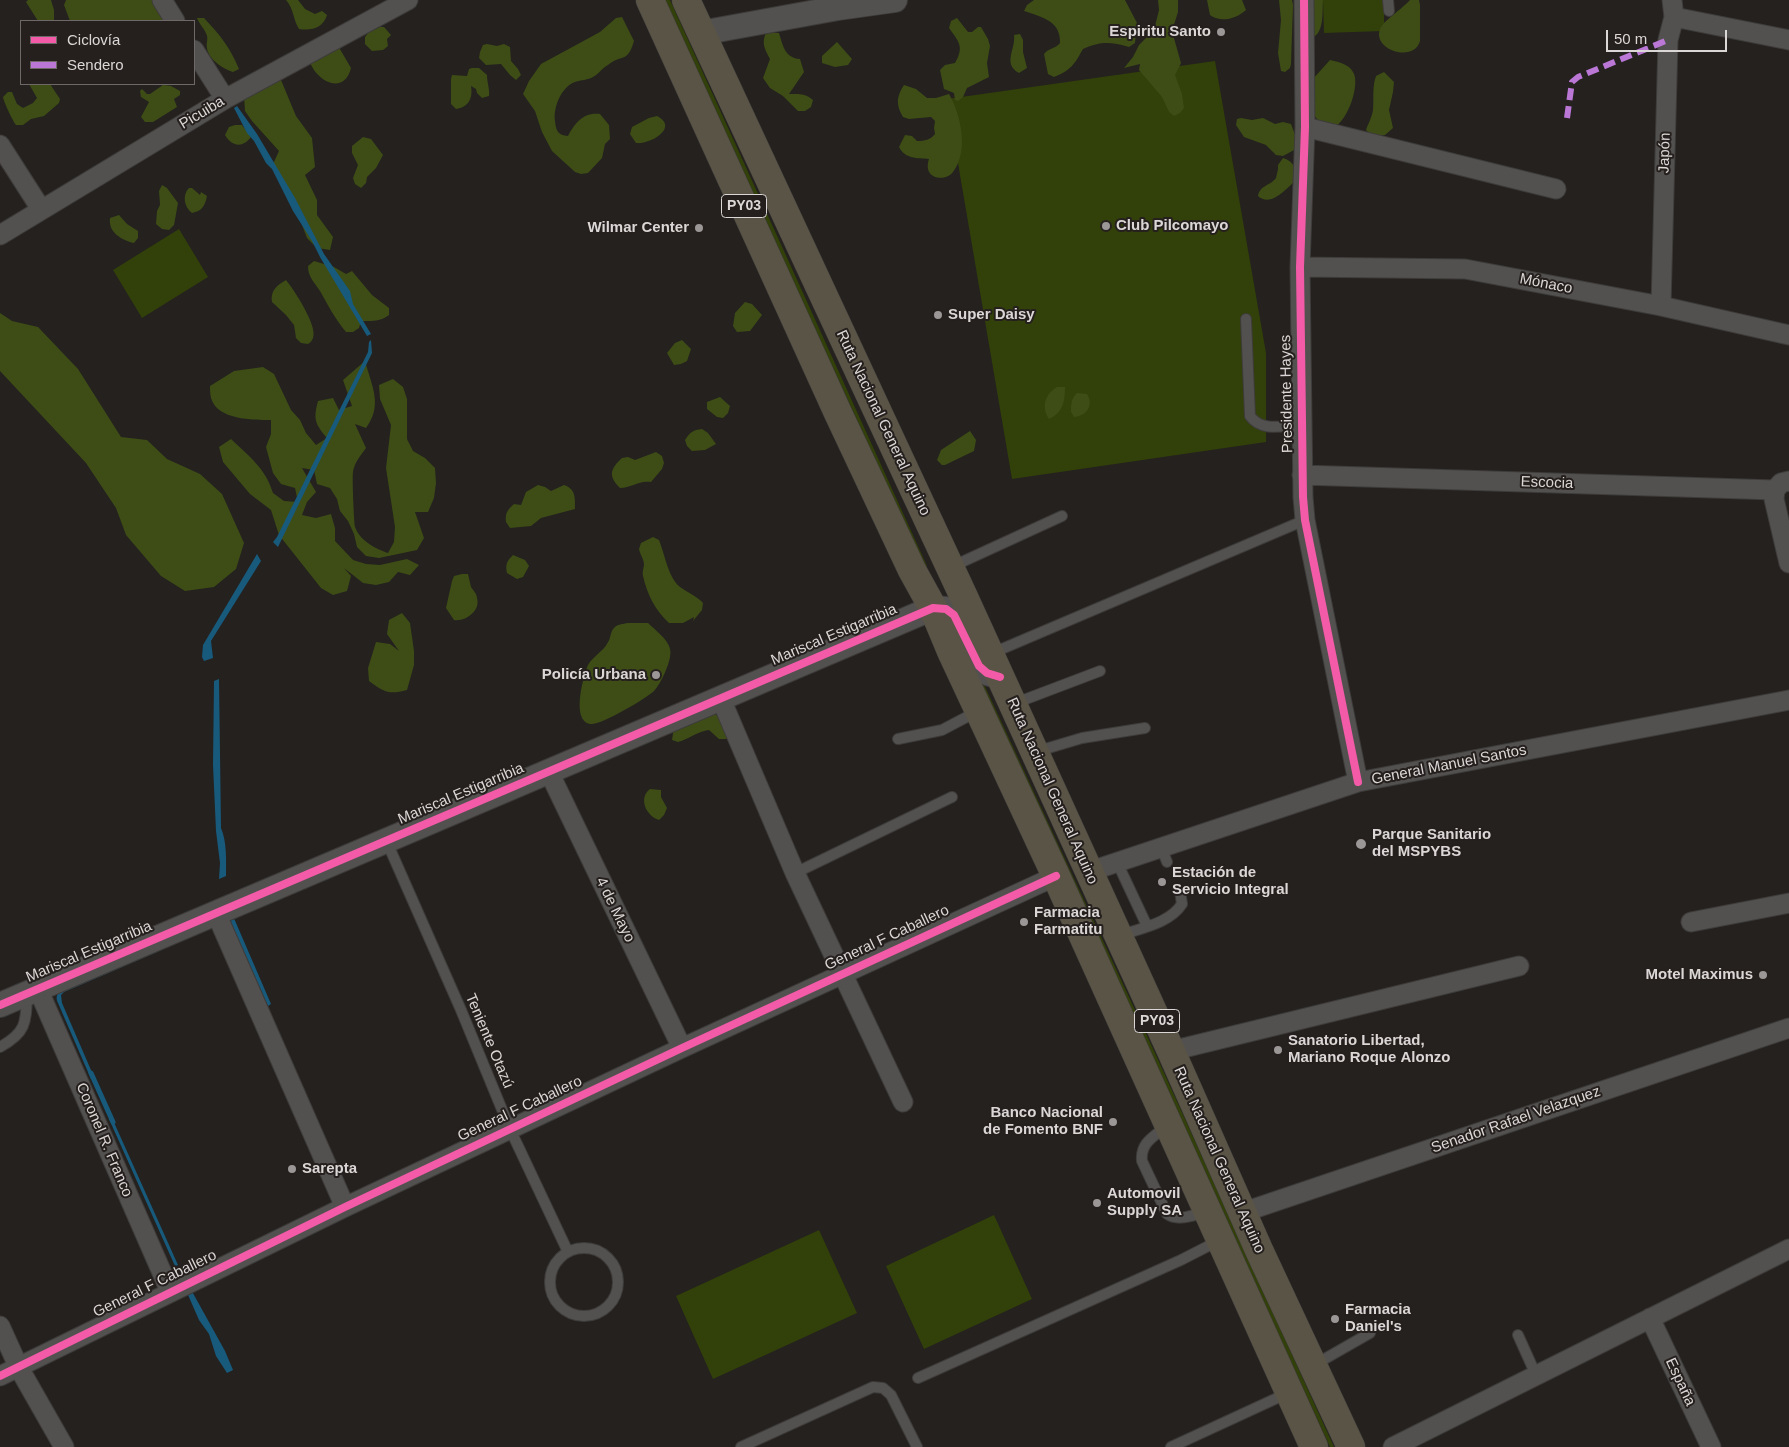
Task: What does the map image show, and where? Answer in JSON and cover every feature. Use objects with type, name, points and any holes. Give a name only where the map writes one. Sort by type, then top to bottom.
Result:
[{"type":"highway","name":"Ruta Nacional General Aquino","points":[[650,0],[838,413],[912,570],[933,608],[978,711],[1056,876],[1314,1447]]},
{"type":"highway","name":"Ruta Nacional General Aquino","points":[[686,0],[950,568],[1244,1212],[1259,1250],[1351,1447]]},
{"type":"highway","points":[[933,608],[942,589],[933,566],[937,540]]},
{"type":"street","points":[[162,0],[174,20]]},
{"type":"street","name":"Picuiba","points":[[0,234],[225,99],[408,0]]},
{"type":"street","points":[[702,33],[833,4],[895,0]]},
{"type":"street","name":"Presidente Hayes","points":[[1304,0],[1305,127],[1300,267],[1302,475],[1305,520],[1358,782]]},
{"type":"street","points":[[1673,8],[1789,40]]},
{"type":"street","name":"Japón","points":[[1661,306],[1668,40],[1673,8]]},
{"type":"street","points":[[195,52],[225,99]]},
{"type":"street","points":[[1305,127],[1556,189]]},
{"type":"street","points":[[0,145],[40,209]]},
{"type":"street","name":"Mónaco","points":[[1300,267],[1465,269],[1661,306],[1789,335]]},
{"type":"street","name":"Escocia","points":[[1302,475],[1782,486]]},
{"type":"street","points":[[1782,486],[1774,499],[1789,563]]},
{"type":"street","points":[[933,608],[946,609],[954,615],[979,666],[987,673],[995,666]]},
{"type":"street","name":"Mariscal Estigarribia","points":[[0,1005],[933,608]]},
{"type":"street","points":[[721,699],[795,873],[903,1102]]},
{"type":"street","name":"General Manuel Santos","points":[[1088,872],[1117,862],[1164,854],[1358,782],[1789,700]]},
{"type":"street","name":"4 de Mayo","points":[[549,772],[682,1048]]},
{"type":"street","name":"General F Caballero","points":[[0,1376],[345,1207],[682,1048],[1056,876]]},
{"type":"street","points":[[1691,922],[1789,903]]},
{"type":"street","points":[[216,912],[345,1207]]},
{"type":"street","points":[[1171,1051],[1518,966]]},
{"type":"street","name":"Coronel R. Franco","points":[[33,991],[170,1292]]},
{"type":"street","name":"Senador Rafael Velazquez","points":[[1244,1212],[1789,1028]]},
{"type":"street","points":[[1392,1447],[1789,1248]]},
{"type":"street","name":"España","points":[[1650,1318],[1711,1447]]},
{"type":"street","points":[[0,1326],[19,1368],[64,1447]]},
{"type":"lane","points":[[1388,0],[1389,11]]},
{"type":"lane","points":[[1246,319],[1250,416],[1259,425],[1271,427],[1302,425]]},
{"type":"lane","points":[[950,568],[1062,516]]},
{"type":"lane","points":[[995,666],[1305,520]]},
{"type":"lane","points":[[1012,704],[1100,671]]},
{"type":"lane","points":[[898,739],[942,730],[978,711]]},
{"type":"lane","points":[[1034,752],[1082,738],[1145,728]]},
{"type":"lane","points":[[795,873],[952,797]]},
{"type":"lane","name":"Teniente Otazú","points":[[386,840],[461,1010],[510,1130],[568,1252]]},
{"type":"lane","points":[[1117,862],[1147,926]]},
{"type":"lane","points":[[1118,936],[1170,917],[1182,904],[1180,891]]},
{"type":"lane","points":[[0,1047],[14,1039],[23,1026],[33,991]]},
{"type":"lane","points":[[1169,1125],[1145,1144],[1141,1152],[1142,1161],[1167,1214],[1172,1218],[1180,1218],[1208,1211]]},
{"type":"lane","points":[[918,1378],[1181,1260],[1221,1239]]},
{"type":"lane","points":[[576,1248],[594,1249],[602,1252],[615,1266],[619,1283],[617,1292],[608,1307],[592,1316],[574,1315],[566,1312],[550,1290],[551,1272],[560,1257],[568,1252],[576,1248]]},
{"type":"lane","points":[[1313,1365],[1370,1333]]},
{"type":"lane","points":[[1518,1335],[1536,1375]]},
{"type":"lane","points":[[741,1447],[873,1387],[883,1388],[891,1395],[917,1447]]},
{"type":"lane","points":[[1171,1447],[1289,1392]]},
{"type":"green space","points":[[28,0],[51,0],[54,20],[37,20],[26,2]]},
{"type":"green space","points":[[66,0],[155,0],[172,20],[70,20],[64,5]]},
{"type":"green space","points":[[286,0],[298,0],[305,9],[315,14],[322,11],[327,15],[323,23],[316,28],[299,29],[291,7]]},
{"type":"green space","points":[[665,0],[670,0],[927,566],[925,566],[791,278]]},
{"type":"green space","points":[[1034,0],[1125,0],[1137,23],[1135,43],[1129,47],[1111,43],[1089,46],[1083,49],[1072,66],[1054,77],[1048,74],[1044,54],[1060,43],[1059,36],[1054,25],[1049,21],[1024,11],[1027,5]]},
{"type":"green space","points":[[1158,0],[1178,0],[1178,12],[1172,31],[1181,63],[1175,75],[1182,94],[1184,108],[1174,116],[1169,112],[1162,97],[1139,70],[1140,64],[1124,68],[1133,57],[1139,45],[1154,30],[1159,10]]},
{"type":"green space","points":[[1207,0],[1242,0],[1246,10],[1233,18],[1219,19],[1210,15]]},
{"type":"green space","points":[[1279,0],[1292,0],[1293,5],[1291,64],[1290,68],[1285,72],[1281,71],[1278,53],[1281,20]]},
{"type":"green space","points":[[1308,0],[1323,0],[1320,29],[1314,37],[1309,39]]},
{"type":"green space","points":[[1323,0],[1384,0],[1384,31],[1324,33]]},
{"type":"green space","points":[[1410,0],[1419,0],[1420,41],[1416,48],[1410,52],[1394,51],[1381,42],[1379,35],[1381,27]]},
{"type":"green space","points":[[622,17],[634,41],[627,56],[613,61],[593,77],[575,82],[566,88],[559,98],[555,110],[555,124],[558,132],[562,135],[568,136],[580,119],[589,115],[600,114],[609,125],[610,139],[605,144],[602,158],[588,173],[581,174],[575,172],[552,151],[542,132],[535,111],[523,94],[529,81],[541,64],[600,32],[616,18]]},
{"type":"green space","points":[[197,18],[204,18],[220,36],[239,69],[233,72],[225,69],[213,60],[208,52],[206,33]]},
{"type":"green space","points":[[957,18],[968,32],[981,27],[990,46],[987,63],[989,77],[967,88],[963,97],[958,101],[955,100],[954,93],[944,89],[940,70],[945,65],[955,63],[960,52],[959,44],[949,28],[951,21]]},
{"type":"green space","points":[[384,27],[391,35],[387,39],[388,46],[383,50],[372,51],[365,44],[365,37],[369,32]]},
{"type":"green space","points":[[766,33],[779,33],[783,47],[788,54],[800,59],[804,72],[789,94],[805,95],[813,100],[811,107],[805,111],[798,111],[783,96],[770,88],[763,78],[770,59],[764,43]]},
{"type":"green space","points":[[1020,34],[1023,40],[1023,52],[1027,68],[1019,73],[1011,65],[1010,61],[1014,35]]},
{"type":"green space","points":[[837,42],[852,59],[848,65],[835,67],[822,63],[822,56]]},
{"type":"green space","points":[[337,44],[351,68],[347,77],[342,82],[336,83],[323,79],[312,67],[309,59]]},
{"type":"green space","points":[[504,44],[510,47],[511,61],[521,75],[516,80],[501,64],[486,65],[479,58],[483,45],[497,46]]},
{"type":"green space","points":[[1330,60],[1351,69],[1355,78],[1355,85],[1348,111],[1344,118],[1334,127],[1326,128],[1316,118],[1309,106],[1312,80]]},
{"type":"green space","name":"Club Pilcomayo","points":[[1215,61],[1266,353],[1266,442],[1012,479],[947,99]]},
{"type":"green space","points":[[479,68],[487,75],[489,96],[482,98],[476,89],[471,86],[471,98],[467,104],[456,109],[451,104],[452,75],[467,76],[469,69]]},
{"type":"green space","points":[[1384,72],[1394,82],[1389,110],[1393,128],[1385,135],[1375,135],[1366,130],[1373,110],[1376,76]]},
{"type":"green space","points":[[281,80],[296,116],[312,138],[315,167],[305,175],[317,200],[317,215],[333,237],[330,250],[317,248],[307,238],[292,198],[273,164],[279,151],[245,111],[244,96],[267,82]]},
{"type":"green space","points":[[30,85],[51,85],[60,99],[59,103],[44,116],[31,119],[23,125],[16,125],[3,97],[8,92],[12,92],[17,104],[23,108],[33,103],[37,98]]},
{"type":"green space","points":[[163,85],[171,86],[180,91],[180,95],[174,99],[177,107],[153,122],[145,122],[141,117],[149,102],[141,97],[140,91],[142,89],[147,94],[150,94]]},
{"type":"green space","points":[[904,85],[916,89],[927,98],[936,98],[949,94],[960,122],[962,144],[958,163],[950,175],[940,178],[932,175],[928,166],[929,159],[908,156],[899,147],[905,135],[912,136],[917,141],[920,141],[929,139],[935,134],[935,121],[931,117],[909,119],[903,117],[898,101],[899,93]]},
{"type":"green space","points":[[657,116],[663,121],[664,130],[660,135],[648,141],[636,143],[630,134],[632,127]]},
{"type":"green space","points":[[1263,118],[1275,124],[1283,122],[1291,124],[1298,143],[1296,149],[1283,156],[1276,155],[1266,145],[1244,137],[1236,125],[1237,119],[1252,120]]},
{"type":"green space","points":[[242,125],[251,137],[248,141],[238,145],[228,139],[225,135],[229,127]]},
{"type":"green space","points":[[363,137],[371,139],[383,155],[361,188],[355,184],[353,178],[358,165],[352,153],[352,146]]},
{"type":"green space","points":[[1283,158],[1292,164],[1297,179],[1279,195],[1268,200],[1263,199],[1258,196],[1259,192],[1276,178],[1278,165]]},
{"type":"green space","points":[[162,185],[167,188],[178,203],[174,225],[169,230],[162,229],[156,224],[157,211],[160,205],[159,191]]},
{"type":"green space","points":[[189,188],[192,188],[200,195],[201,192],[207,196],[202,208],[192,213],[187,208],[185,201],[185,194]]},
{"type":"green space","points":[[119,215],[127,224],[138,231],[138,238],[134,243],[124,240],[113,231],[110,218]]},
{"type":"green space","points":[[179,229],[208,277],[142,318],[113,270]]},
{"type":"green space","points":[[314,261],[334,267],[346,274],[352,271],[372,295],[389,308],[389,315],[379,320],[361,321],[359,328],[353,332],[346,332],[310,276],[308,266]]},
{"type":"green space","points":[[286,280],[304,308],[312,325],[313,338],[308,344],[301,343],[296,338],[294,325],[272,302],[272,295],[275,289]]},
{"type":"green space","points":[[745,302],[752,304],[762,315],[750,331],[737,332],[733,326],[735,313]]},
{"type":"green space","points":[[0,313],[12,321],[38,327],[78,369],[121,437],[147,440],[167,459],[200,474],[222,494],[244,543],[236,569],[214,587],[185,591],[161,576],[126,535],[116,508],[86,463],[0,371]]},
{"type":"green space","points":[[682,340],[691,349],[687,361],[674,365],[667,353],[675,343]]},
{"type":"green space","points":[[365,361],[373,388],[375,404],[371,420],[366,428],[355,424],[366,448],[356,462],[353,472],[354,517],[357,532],[369,544],[388,553],[394,542],[395,527],[386,468],[391,425],[380,399],[379,385],[393,379],[403,387],[407,399],[407,439],[413,451],[425,458],[435,468],[434,498],[428,512],[415,512],[424,538],[417,550],[379,558],[366,556],[357,547],[354,534],[348,521],[340,511],[337,499],[330,488],[317,484],[314,470],[302,468],[316,492],[307,502],[302,515],[316,518],[331,514],[335,528],[335,541],[353,560],[366,564],[380,565],[407,559],[419,565],[410,575],[398,572],[389,582],[376,585],[363,583],[344,568],[351,576],[347,591],[333,595],[321,588],[279,535],[271,510],[250,494],[223,462],[219,447],[231,439],[261,470],[270,484],[273,493],[284,501],[298,502],[295,488],[281,484],[273,473],[266,447],[271,434],[271,420],[246,419],[220,411],[211,398],[210,386],[234,371],[263,367],[274,374],[291,410],[300,420],[306,433],[316,445],[327,438],[320,429],[315,417],[318,401],[333,398],[339,410],[352,406],[343,380]]},
{"type":"green space","points":[[1057,387],[1065,387],[1064,402],[1060,410],[1049,419],[1045,410],[1047,397]]},
{"type":"green space","points":[[1077,393],[1087,394],[1090,402],[1086,412],[1074,417],[1071,412],[1071,404]]},
{"type":"green space","points":[[720,397],[730,406],[728,413],[723,418],[717,417],[707,409],[707,402]]},
{"type":"green space","points":[[702,429],[708,433],[716,444],[705,450],[692,451],[687,446],[685,440],[692,432]]},
{"type":"green space","points":[[970,431],[976,440],[974,451],[942,465],[937,460],[941,450]]},
{"type":"green space","points":[[656,452],[662,456],[664,463],[662,469],[651,482],[643,482],[620,488],[616,484],[612,473],[622,458],[628,457],[635,460]]},
{"type":"green space","points":[[538,485],[551,491],[564,485],[568,487],[574,494],[575,509],[541,518],[531,526],[510,528],[506,522],[508,510],[514,504],[521,505],[526,492]]},
{"type":"green space","points":[[653,537],[659,540],[672,578],[680,587],[703,603],[702,610],[693,621],[694,617],[683,623],[669,623],[660,613],[649,595],[643,576],[644,562],[639,549],[641,543]]},
{"type":"green space","points":[[513,555],[525,560],[529,566],[523,577],[517,579],[507,573],[506,570],[507,563]]},
{"type":"green space","points":[[468,574],[478,603],[471,615],[463,619],[454,620],[446,608],[454,576]]},
{"type":"green space","points":[[402,613],[410,623],[414,665],[407,690],[387,692],[369,681],[368,668],[376,642],[390,644],[399,651],[387,634],[389,620]]},
{"type":"green space","points":[[628,623],[648,623],[664,638],[670,649],[670,658],[666,671],[657,688],[650,695],[603,721],[590,724],[584,721],[580,707],[581,688],[588,665],[606,645],[615,627]]},
{"type":"green space","points":[[957,634],[961,635],[1155,1053],[1334,1447],[1330,1447]]},
{"type":"green space","points":[[712,712],[718,716],[731,735],[726,739],[719,739],[709,730],[678,742],[672,740],[674,727]]},
{"type":"green space","points":[[650,789],[661,790],[661,797],[667,808],[659,820],[650,815],[645,806],[646,793]]},
{"type":"green space","points":[[994,1215],[1032,1299],[924,1349],[886,1266]]},
{"type":"green space","points":[[819,1230],[857,1313],[713,1379],[676,1296]]},
{"type":"water","points":[[237,106],[257,134],[295,198],[324,254],[350,291],[353,304],[371,334],[367,336],[293,211],[272,169],[266,163],[254,141],[247,133],[234,108]]},
{"type":"water","points":[[371,340],[372,353],[278,547],[273,542],[368,352]]},
{"type":"water","points":[[257,554],[261,561],[211,641],[213,658],[204,661],[202,657],[203,645]]},
{"type":"water","points":[[219,679],[221,828],[225,845],[226,876],[219,879],[220,863],[216,831],[213,765],[214,681]]},
{"type":"water","points":[[233,916],[271,1004],[268,1006],[227,918]]},
{"type":"water","points":[[156,949],[157,952],[64,992],[61,995],[62,1003],[94,1077],[91,1079],[57,1002],[58,994],[60,991]]},
{"type":"water","points":[[112,1118],[178,1265],[175,1266],[109,1119]]},
{"type":"water","points":[[189,1286],[225,1351],[233,1370],[227,1373],[216,1356],[209,1334],[199,1320],[185,1288]]},
{"type":"waterway","points":[[91,1073],[113,1122]]},
{"type":"marked path","points":[[1567,118],[1572,82],[1578,77],[1668,40]]},
{"type":"cycle path","points":[[1304,0],[1305,127],[1300,267],[1303,497],[1305,520],[1358,782]]},
{"type":"cycle path","points":[[0,1005],[933,608],[946,609],[954,615],[979,666],[987,673],[1000,677]]},
{"type":"cycle path","points":[[0,1376],[345,1207],[682,1048],[1056,876]]},
{"type":"place","name":"Espiritu Santo","points":[[1221,32]]},
{"type":"place","name":"Club Pilcomayo","points":[[1106,226]]},
{"type":"place","name":"Wilmar Center","points":[[699,228]]},
{"type":"place","name":"Super Daisy","points":[[938,315]]},
{"type":"place","name":"Policía Urbana","points":[[656,675]]},
{"type":"place","name":"Parque Sanitario del MSPYBS","points":[[1361,844]]},
{"type":"place","name":"Estación de Servicio Integral","points":[[1162,882]]},
{"type":"place","name":"Farmacia Farmatitu","points":[[1024,922]]},
{"type":"place","name":"Motel Maximus","points":[[1763,975]]},
{"type":"place","name":"Sanatorio Libertad, Mariano Roque Alonzo","points":[[1278,1050]]},
{"type":"place","name":"Banco Nacional de Fomento BNF","points":[[1113,1122]]},
{"type":"place","name":"Sarepta","points":[[292,1169]]},
{"type":"place","name":"Automovil Supply SA","points":[[1097,1203]]},
{"type":"place","name":"Farmacia Daniel's","points":[[1335,1319]]}]
